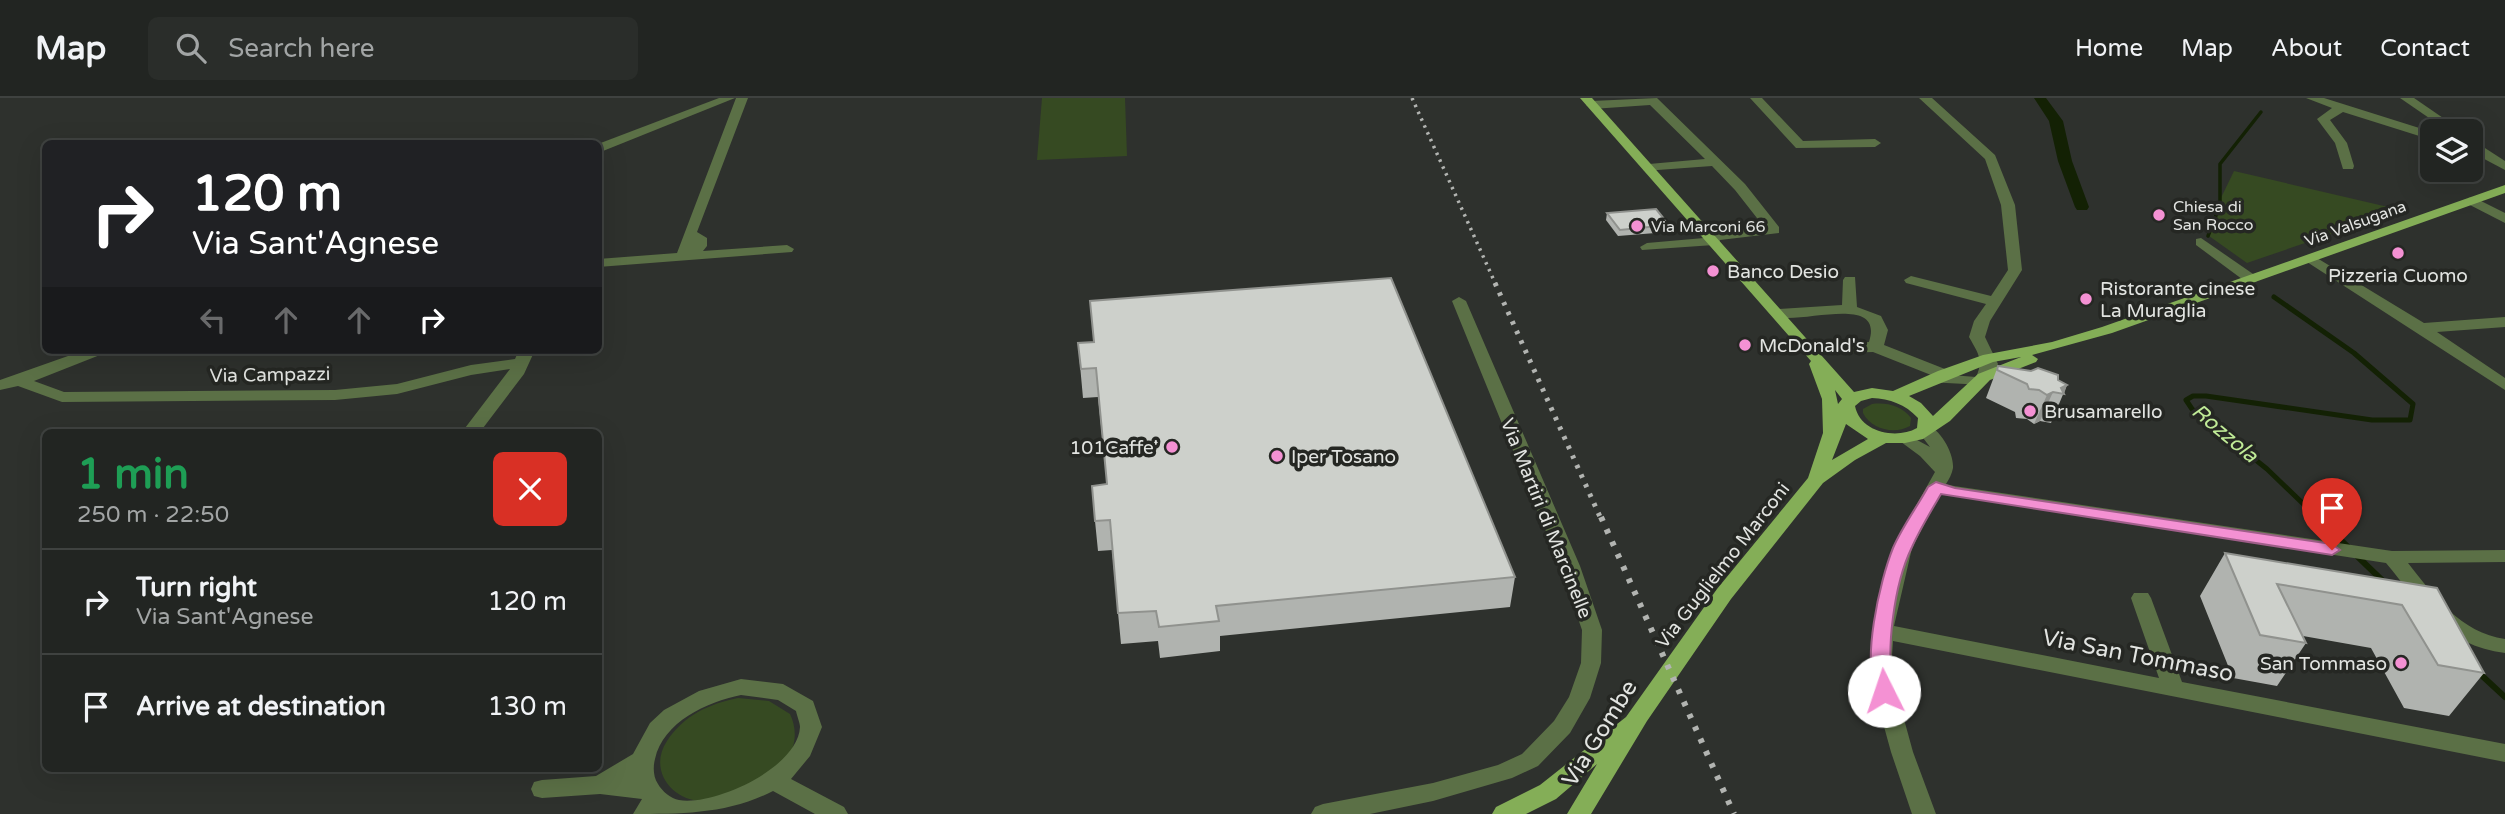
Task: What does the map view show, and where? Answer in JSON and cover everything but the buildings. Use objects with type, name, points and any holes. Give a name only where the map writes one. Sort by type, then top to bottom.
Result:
[{"type":"main road","name":"Via Guglielmo Marconi","points":[[1589,101],[1811,352],[1848,404],[1849,416],[1857,425],[1884,437],[1906,439],[1919,436],[1927,428],[1926,418],[1920,410],[1861,387],[1811,352]]},
{"type":"main road","name":"Via Valsugana","points":[[1927,428],[1944,417],[1981,379],[2055,346],[2312,259],[2505,189]]},
{"type":"main road","name":"Via Valsugana","points":[[1887,395],[1989,358],[2055,346]]},
{"type":"main road","name":"Via Guglielmo Marconi","points":[[1811,352],[1830,399],[1831,435]]},
{"type":"main road","points":[[1848,404],[1866,394],[1887,395]]},
{"type":"main road","name":"Via Guglielmo Marconi","points":[[1817,479],[1831,435],[1848,404]]},
{"type":"main road","name":"Via Guglielmo Marconi","points":[[1664,680],[1724,594],[1817,479],[1849,456],[1884,437]]},
{"type":"main road","name":"Via Gombe","points":[[1579,814],[1639,715],[1664,680]]},
{"type":"main road","points":[[1504,814],[1548,792],[1639,715]]},
{"type":"street","points":[[602,147],[729,98]]},
{"type":"street","points":[[691,256],[683,252],[742,98]]},
{"type":"street","points":[[1756,98],[1800,145],[1875,143]]},
{"type":"street","points":[[1925,98],[1991,158],[2005,195],[2015,270],[1982,321],[1977,337],[1989,358]]},
{"type":"street","points":[[2312,98],[2420,132]]},
{"type":"street","points":[[2406,98],[2438,119]]},
{"type":"street","points":[[1647,247],[1774,230],[1740,187],[1651,100]]},
{"type":"street","name":"Via Guglielmo Marconi","points":[[1589,101],[1651,100]]},
{"type":"street","points":[[2342,107],[2323,119],[2341,144],[2348,166]]},
{"type":"street","points":[[2483,153],[2505,166]]},
{"type":"street","points":[[1649,168],[1714,162]]},
{"type":"street","points":[[2473,201],[2505,219]]},
{"type":"street","points":[[2201,242],[2251,279]]},
{"type":"street","points":[[602,263],[787,249]]},
{"type":"street","points":[[2312,259],[2505,385]]},
{"type":"street","points":[[1911,280],[1996,302]]},
{"type":"street","points":[[1849,308],[1850,281]]},
{"type":"street","name":"Via Martiri di Marcinelle","points":[[1323,814],[1433,792],[1504,772],[1530,760],[1562,727],[1579,698],[1591,663],[1592,631],[1570,566],[1459,301]]},
{"type":"street","points":[[1779,314],[1849,308],[1877,319],[1881,327],[1875,346]]},
{"type":"street","points":[[2421,328],[2505,322]]},
{"type":"street","points":[[1811,352],[1875,346],[1939,376],[1981,379]]},
{"type":"street","points":[[0,385],[19,381],[89,354]]},
{"type":"street","name":"Via Campazzi","points":[[19,381],[62,397],[335,395],[397,388],[524,356]]},
{"type":"street","name":"Via Campazzi","points":[[473,429],[524,356]]},
{"type":"street","name":"Via Valsugana","points":[[1981,379],[1990,364],[1989,358]]},
{"type":"street","points":[[1924,814],[1898,742],[1880,672],[1885,615],[1902,548],[1940,479],[1944,457],[1940,446],[1927,428]]},
{"type":"street","points":[[1906,439],[1926,452],[1940,479],[1953,492],[2366,554],[2392,557],[2505,556]]},
{"type":"street","points":[[2392,557],[2457,628],[2475,640],[2505,646]]},
{"type":"street","points":[[2141,598],[2174,690]]},
{"type":"street","name":"Via San Tommaso","points":[[1885,632],[2505,753]]},
{"type":"street","points":[[650,801],[643,770],[644,759],[655,734],[682,708],[726,690],[763,687],[796,700],[807,712],[812,727],[810,744],[800,765],[746,814]]},
{"type":"street","points":[[600,785],[644,759]]},
{"type":"street","points":[[542,789],[600,785],[692,813],[716,813],[741,807],[774,791],[836,814]]},
{"type":"green space","points":[[1042,98],[1125,98],[1127,156],[1037,160]]},
{"type":"green space","points":[[2234,171],[2401,210],[2247,263],[2209,236],[2219,202]]},
{"type":"green space","points":[[1872,404],[1889,404],[1899,408],[1911,418],[1910,426],[1897,430],[1877,427],[1863,413],[1863,409]]},
{"type":"green space","points":[[738,698],[769,701],[790,714],[795,731],[790,755],[780,770],[760,784],[707,801],[684,797],[667,783],[662,774],[660,763],[667,741],[681,724],[698,712]]},
{"type":"waterway","points":[[2040,98],[2056,121],[2065,161],[2082,207]]},
{"type":"waterway","name":"Rozzola","points":[[2208,236],[2220,205],[2220,164],[2261,112]]},
{"type":"waterway","name":"Rozzola","points":[[2274,297],[2354,353],[2413,404],[2410,420],[2372,420],[2206,396],[2193,396],[2186,400],[2192,409],[2267,469],[2319,519]]},
{"type":"waterway","name":"Rozzola","points":[[2317,517],[2350,549]]},
{"type":"waterway","name":"Rozzola","points":[[2357,556],[2385,583]]},
{"type":"waterway","name":"Rozzola","points":[[2478,672],[2505,697]]},
{"type":"railway","points":[[1412,98],[1496,285]]},
{"type":"railway","points":[[1495,283],[1601,519]]},
{"type":"railway","points":[[1601,517],[1734,814]]},
{"type":"place","name":"Chiesa di San Rocco","points":[[2159,215]]},
{"type":"place","name":"Via Marconi 66","points":[[1637,226]]},
{"type":"place","name":"Pizzeria Cuomo","points":[[2398,253]]},
{"type":"place","name":"Banco Desio","points":[[1713,271]]},
{"type":"place","name":"Ristorante cinese La Muraglia","points":[[2086,299]]},
{"type":"place","name":"McDonald's","points":[[1745,345]]},
{"type":"place","name":"Brusamarello","points":[[2030,411]]},
{"type":"place","name":"101Caffe'","points":[[1172,447]]},
{"type":"place","name":"Iper Tosano","points":[[1277,456]]},
{"type":"place","name":"San Tommaso","points":[[2401,663]]},
{"type":"route","points":[[1884,691],[1880,672],[1885,615],[1892,582],[1902,548],[1936,487],[1953,492],[2332,550]]}]
